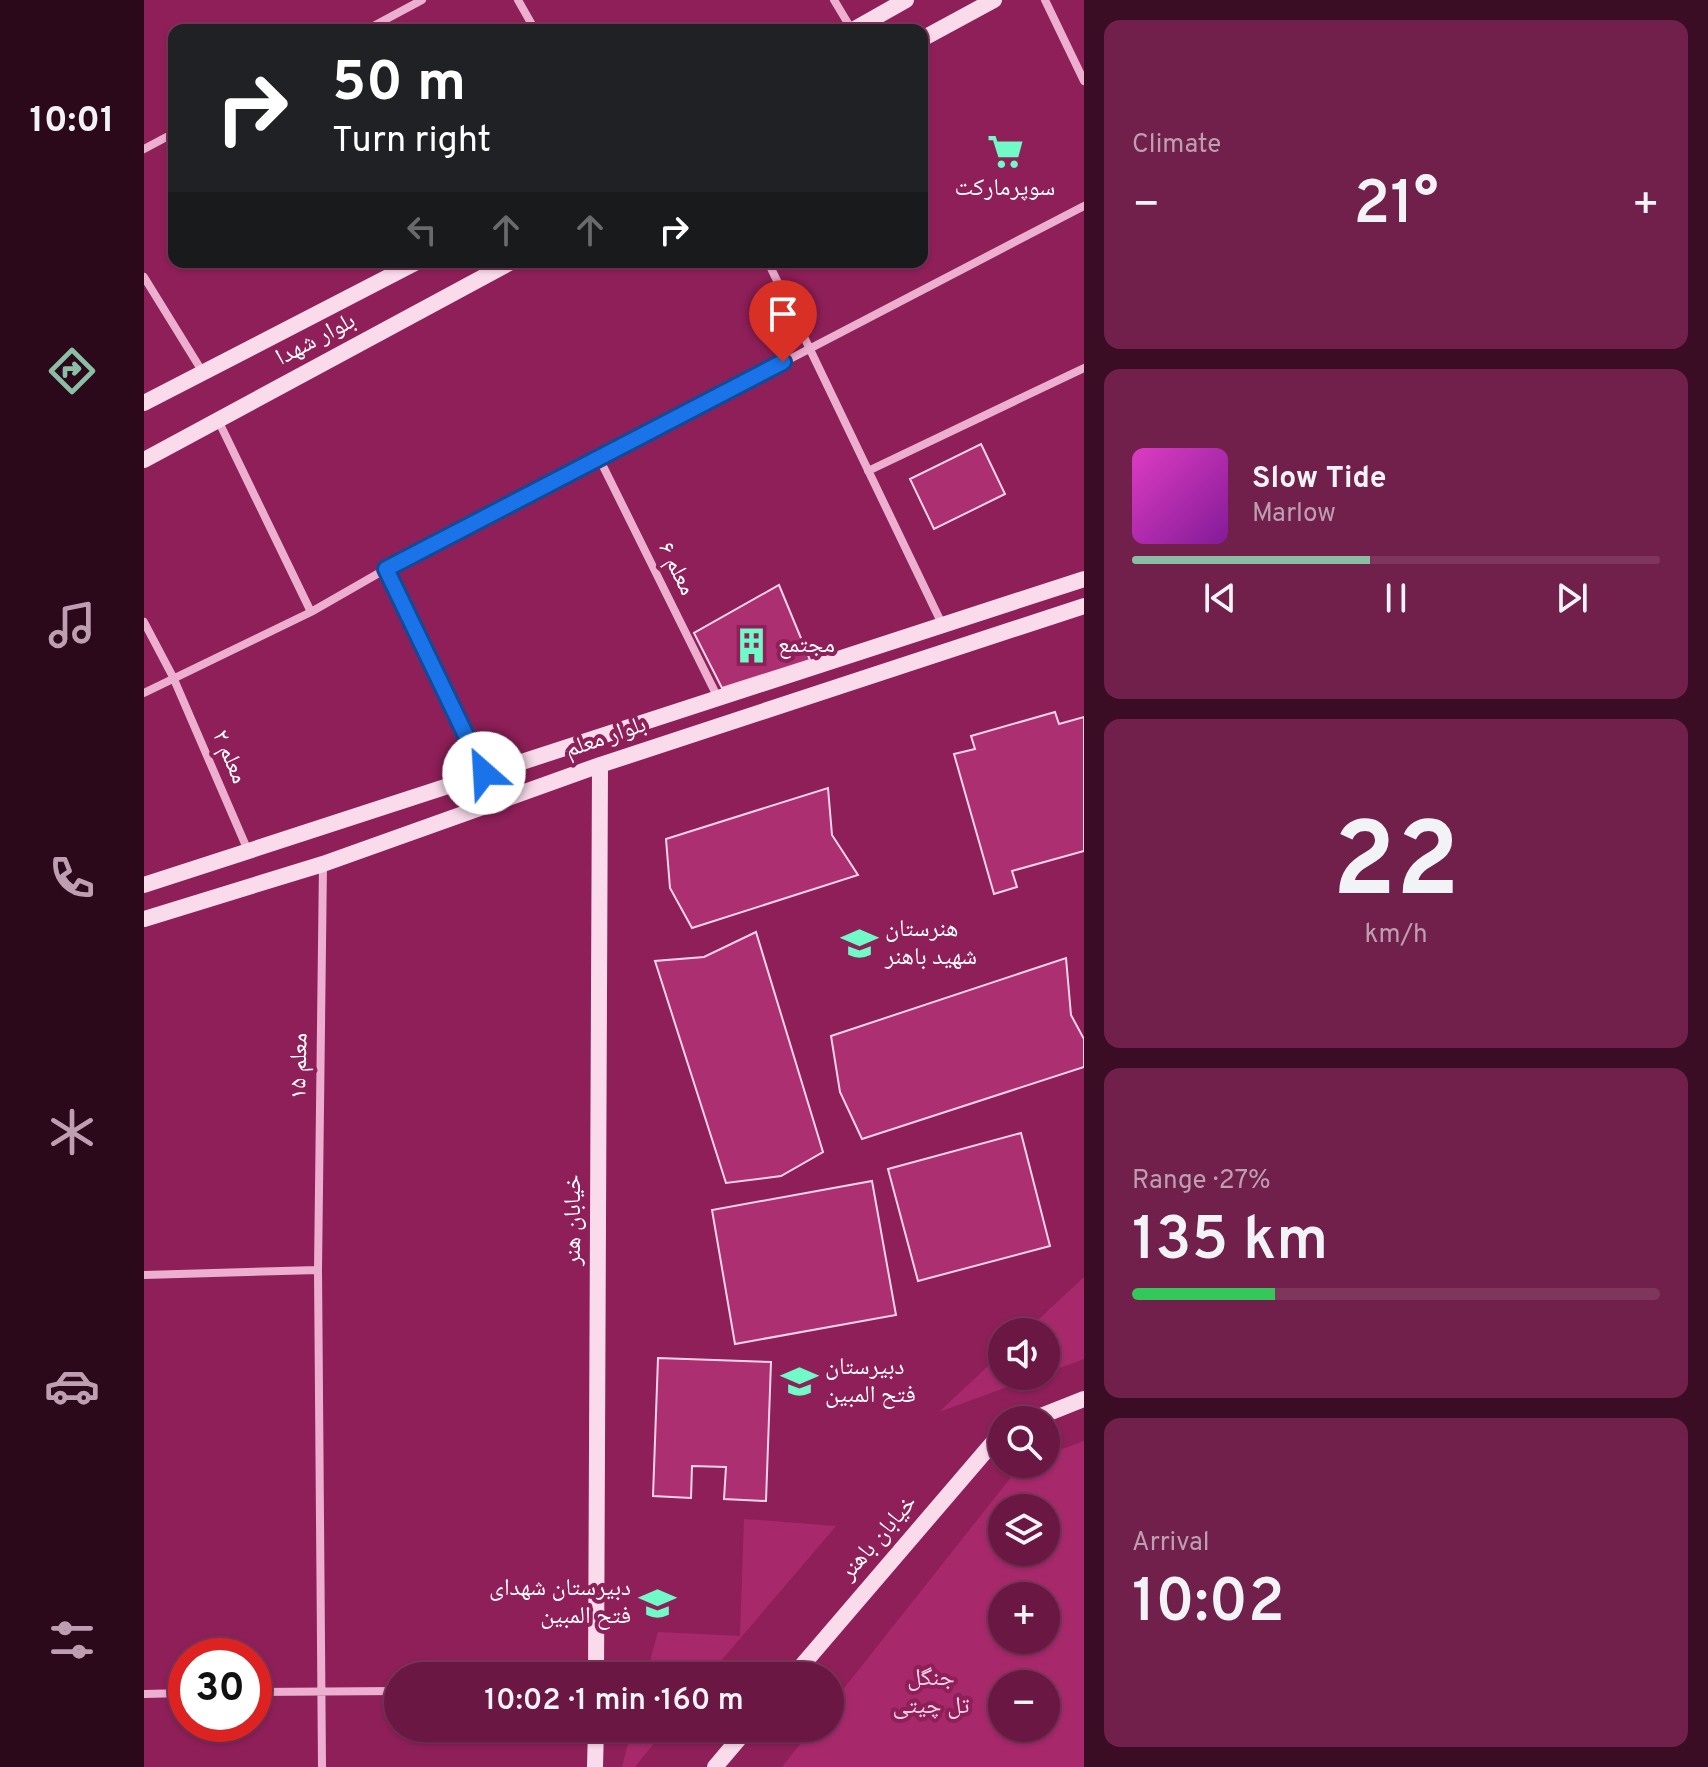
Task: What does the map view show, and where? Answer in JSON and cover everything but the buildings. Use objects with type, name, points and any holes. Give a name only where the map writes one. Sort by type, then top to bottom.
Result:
[{"type":"main road","points":[[864,24],[906,0]]},
{"type":"main road","points":[[928,36],[994,0]]},
{"type":"main road","name":"بلوار شهدا","points":[[144,403],[405,268]]},
{"type":"main road","name":"بلوار شهدا","points":[[144,460],[500,268]]},
{"type":"main road","name":"بلوار معلم","points":[[144,885],[1084,579]]},
{"type":"main road","name":"بلوار معلم","points":[[144,919],[323,864],[600,765],[1084,606]]},
{"type":"main road","name":"خیابان هنر","points":[[596,1662],[600,765]]},
{"type":"main road","points":[[1060,1409],[1084,1399]]},
{"type":"main road","name":"خیابان باهنر","points":[[805,1662],[988,1448]]},
{"type":"main road","points":[[595,1767],[596,1742]]},
{"type":"main road","points":[[715,1767],[736,1742]]},
{"type":"street","points":[[377,24],[422,0]]},
{"type":"street","points":[[518,0],[532,24]]},
{"type":"street","points":[[834,0],[849,24]]},
{"type":"street","points":[[1045,0],[1084,81]]},
{"type":"street","points":[[144,149],[168,136]]},
{"type":"street","points":[[144,693],[311,612],[386,569],[1084,206]]},
{"type":"street","points":[[771,268],[942,624]]},
{"type":"street","points":[[144,277],[202,371]]},
{"type":"street","points":[[868,471],[1084,368]]},
{"type":"street","points":[[218,420],[311,612]]},
{"type":"street","name":"معلم ۶","points":[[599,458],[718,698]]},
{"type":"street","points":[[386,569],[484,773]]},
{"type":"street","name":"معلم ۲","points":[[144,622],[173,677],[249,853]]},
{"type":"street","name":"معلم ۱۵","points":[[322,1767],[318,1270],[323,864]]},
{"type":"street","points":[[144,1275],[318,1270]]},
{"type":"street","points":[[272,1692],[384,1691]]},
{"type":"street","points":[[144,1694],[168,1693]]},
{"type":"green space","points":[[1084,1277],[1084,1359],[1060,1368],[1060,1318],[1040,1318]]},
{"type":"green space","points":[[988,1366],[988,1390],[999,1390],[939,1412]]},
{"type":"green space","name":"جنگل تل چیتی","points":[[1084,1441],[1084,1767],[782,1767],[802,1742],[844,1742],[844,1688],[988,1506],[988,1566],[1060,1566],[1060,1494],[998,1494],[1010,1478],[1060,1478],[1060,1450]]},
{"type":"green space","points":[[744,1519],[836,1526],[720,1662],[650,1662],[658,1632],[740,1636]]},
{"type":"green space","points":[[628,1742],[655,1742],[635,1767],[622,1767]]},
{"type":"place","name":"سوپرمارکت","points":[[1005,152]]},
{"type":"place","name":"مجتمع","points":[[752,646]]},
{"type":"place","name":"هنرستان شهید باهنر","points":[[859,944]]},
{"type":"place","name":"دبیرستان فتح المبین","points":[[799,1382]]},
{"type":"place","name":"دبیرستان شهدای فتح المبین","points":[[657,1603]]},
{"type":"route","points":[[484,773],[386,569],[783,362]]}]
